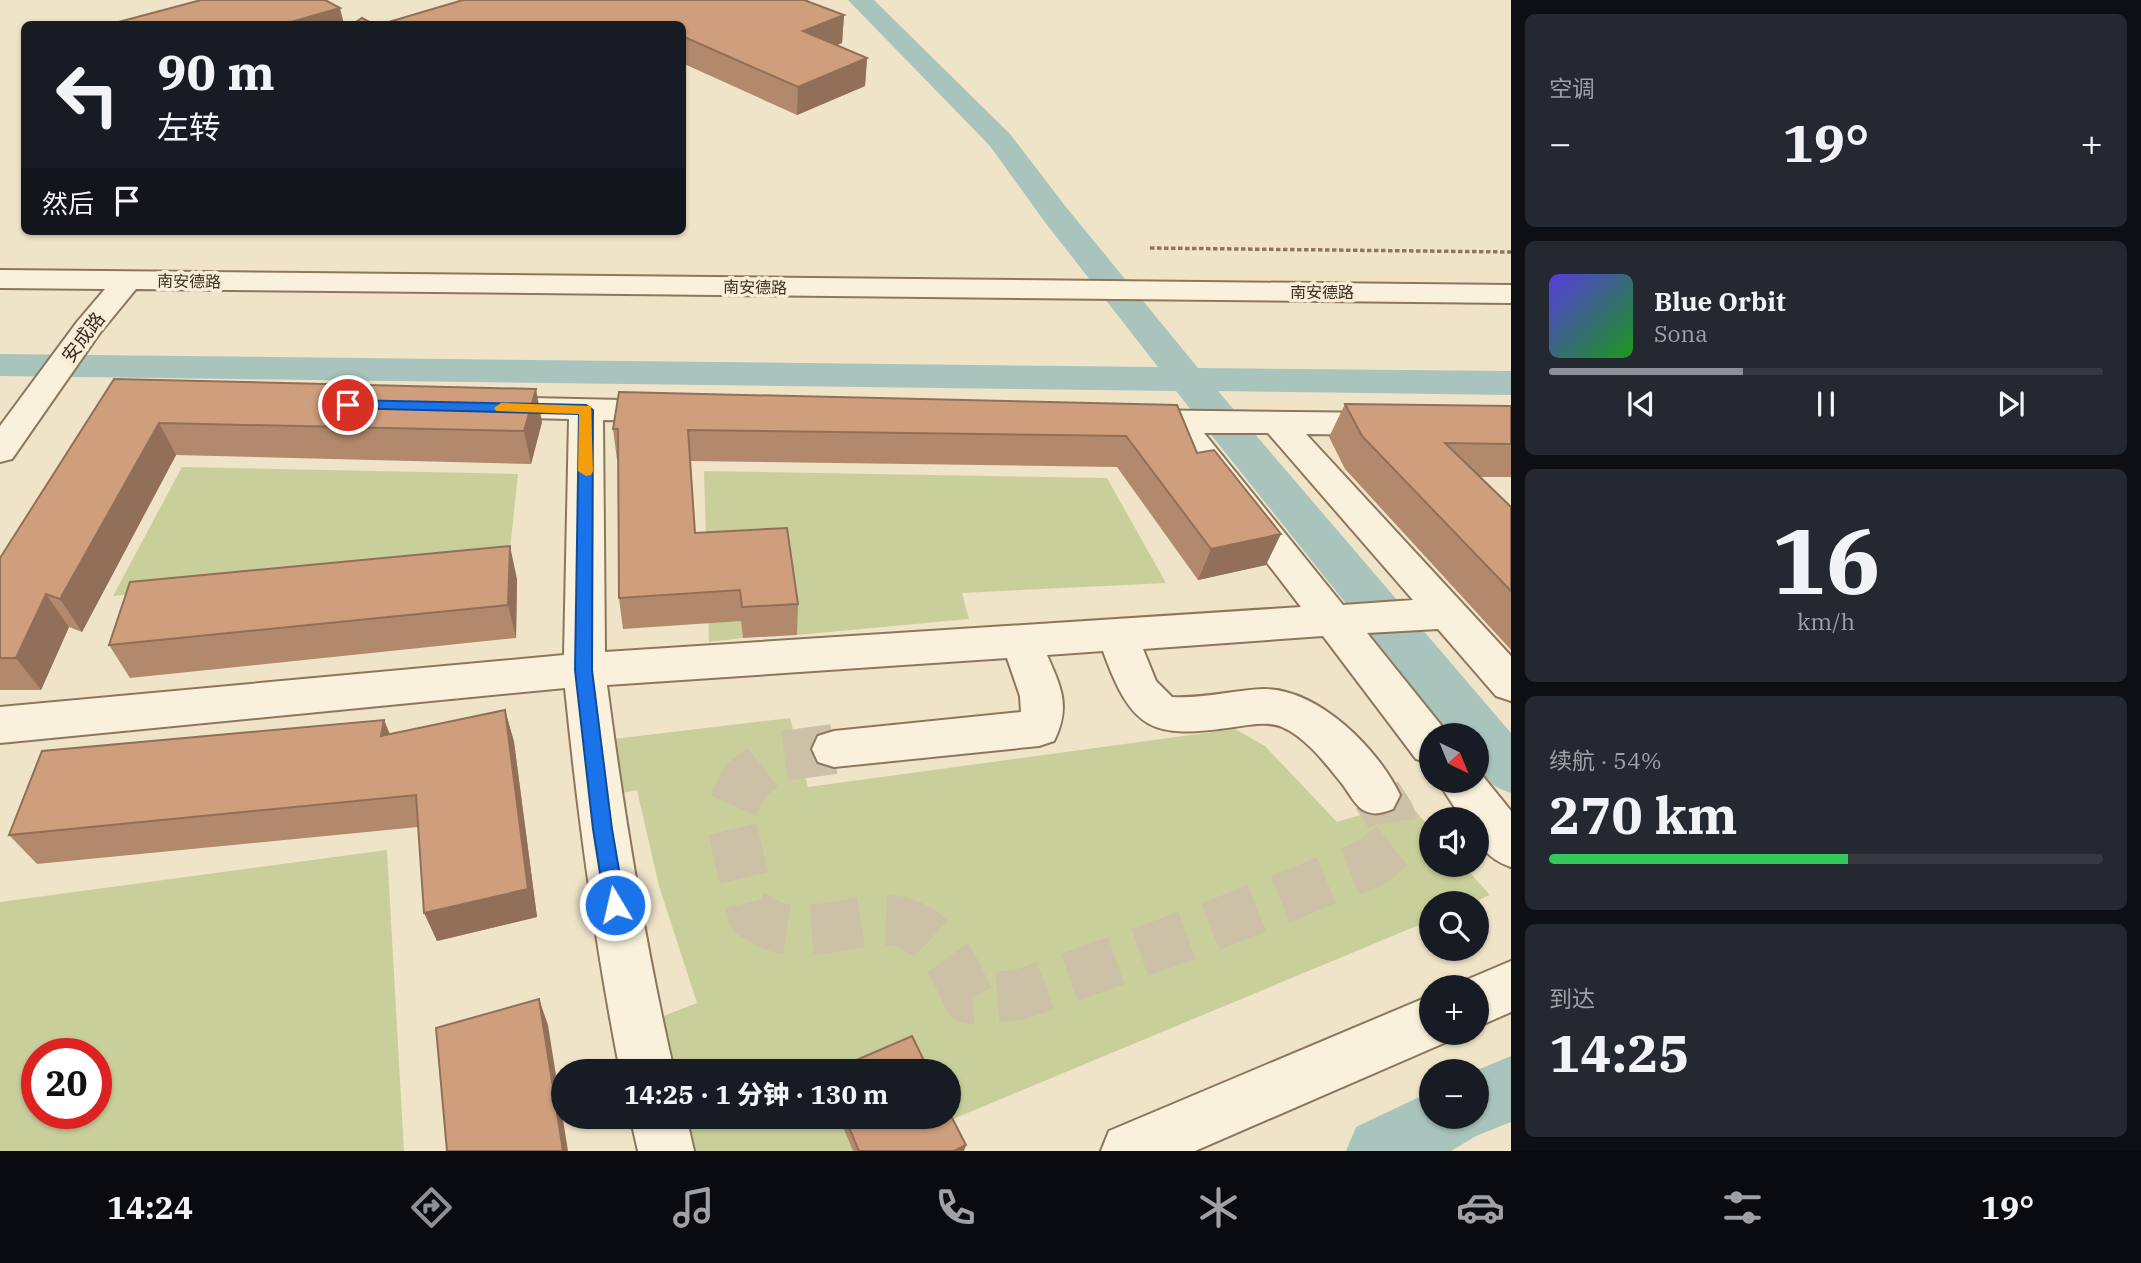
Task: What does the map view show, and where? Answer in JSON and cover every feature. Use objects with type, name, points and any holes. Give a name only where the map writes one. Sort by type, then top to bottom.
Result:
[{"type":"street","name":"南安德路","points":[[0,279],[1511,294]]},
{"type":"street","name":"安成路","points":[[0,451],[88,328],[127,281]]},
{"type":"street","points":[[464,407],[696,412]]},
{"type":"street","points":[[586,410],[584,670],[602,829],[628,982],[645,1059]]},
{"type":"street","points":[[1095,421],[1417,425]]},
{"type":"street","points":[[1186,423],[1344,619],[1419,727]]},
{"type":"street","points":[[1269,424],[1437,614],[1511,684]]},
{"type":"street","points":[[0,725],[584,670],[1437,614]]},
{"type":"street","points":[[1117,634],[1144,698],[1158,709],[1172,714],[1189,715],[1261,705],[1281,708],[1301,716],[1319,730],[1342,752],[1377,795]]},
{"type":"street","points":[[834,749],[1039,728],[1044,717],[1043,704],[1021,641]]},
{"type":"street","points":[[1469,793],[1511,846]]},
{"type":"street","points":[[1489,996],[1511,986]]},
{"type":"street","points":[[1129,1151],[1419,1027]]},
{"type":"street","points":[[661,1129],[666,1151]]},
{"type":"path","points":[[1150,248],[1511,252]]},
{"type":"green space","points":[[182,467],[518,474],[509,559],[113,596]]},
{"type":"green space","points":[[704,471],[1107,478],[1166,583],[962,593],[969,619],[797,635],[786,559],[735,562],[743,638],[709,642]]},
{"type":"green space","points":[[790,718],[808,787],[1235,729],[1265,746],[1337,822],[1407,801],[1419,815],[1419,877],[1474,877],[1486,891],[1419,891],[1419,925],[961,1116],[961,1059],[665,1059],[656,1019],[697,1003],[659,886],[637,790],[609,796],[605,740]]},
{"type":"green space","points":[[387,850],[404,1151],[0,1151],[0,902]]},
{"type":"green space","points":[[683,1129],[843,1129],[853,1151],[690,1151]]},
{"type":"building","points":[[201,0],[325,0],[340,8],[294,21],[122,21]]},
{"type":"building","points":[[463,0],[804,0],[844,15],[803,31],[867,58],[798,87],[686,38],[686,21],[392,21]]},
{"type":"building","points":[[114,379],[536,389],[524,431],[159,423],[60,599],[46,594],[16,658],[0,658],[0,558]]},
{"type":"building","points":[[619,392],[1177,405],[1197,453],[1214,450],[1281,534],[1211,549],[1126,436],[688,430],[695,533],[787,528],[798,604],[742,607],[740,590],[619,598],[618,429],[613,429]]},
{"type":"building","points":[[1345,404],[1511,406],[1511,444],[1445,443],[1511,507],[1511,591],[1362,436]]},
{"type":"building","points":[[510,546],[508,605],[109,645],[130,582]]},
{"type":"building","points":[[505,710],[528,889],[424,913],[416,795],[9,835],[42,751],[384,720],[381,736]]},
{"type":"building","points":[[539,999],[551,1075],[551,1129],[560,1129],[563,1151],[447,1151],[436,1028]]},
{"type":"building","points":[[912,1036],[923,1059],[859,1059]]},
{"type":"building","points":[[850,1129],[958,1129],[966,1145],[954,1151],[859,1151]]},
{"type":"waterway","points":[[860,0],[1000,140],[1055,214],[1187,379]]},
{"type":"waterway","points":[[0,365],[1187,379]]},
{"type":"waterway","points":[[1187,379],[1511,383]]},
{"type":"waterway","points":[[1187,379],[1511,771]]},
{"type":"waterway","points":[[1489,1098],[1511,1088]]},
{"type":"waterway","points":[[1380,1151],[1425,1129]]},
{"type":"tunnel","points":[[834,749],[776,757],[745,781],[729,815],[753,915],[774,926],[800,930],[823,929],[866,921],[887,920],[907,924],[927,935],[946,956],[969,999],[1019,995],[1197,932],[1371,863],[1394,845],[1390,815],[1377,795]]},
{"type":"slow traffic","points":[[501,408],[586,410],[586,471]]},
{"type":"route","points":[[348,405],[586,410],[584,670],[602,829],[615,905]]}]
